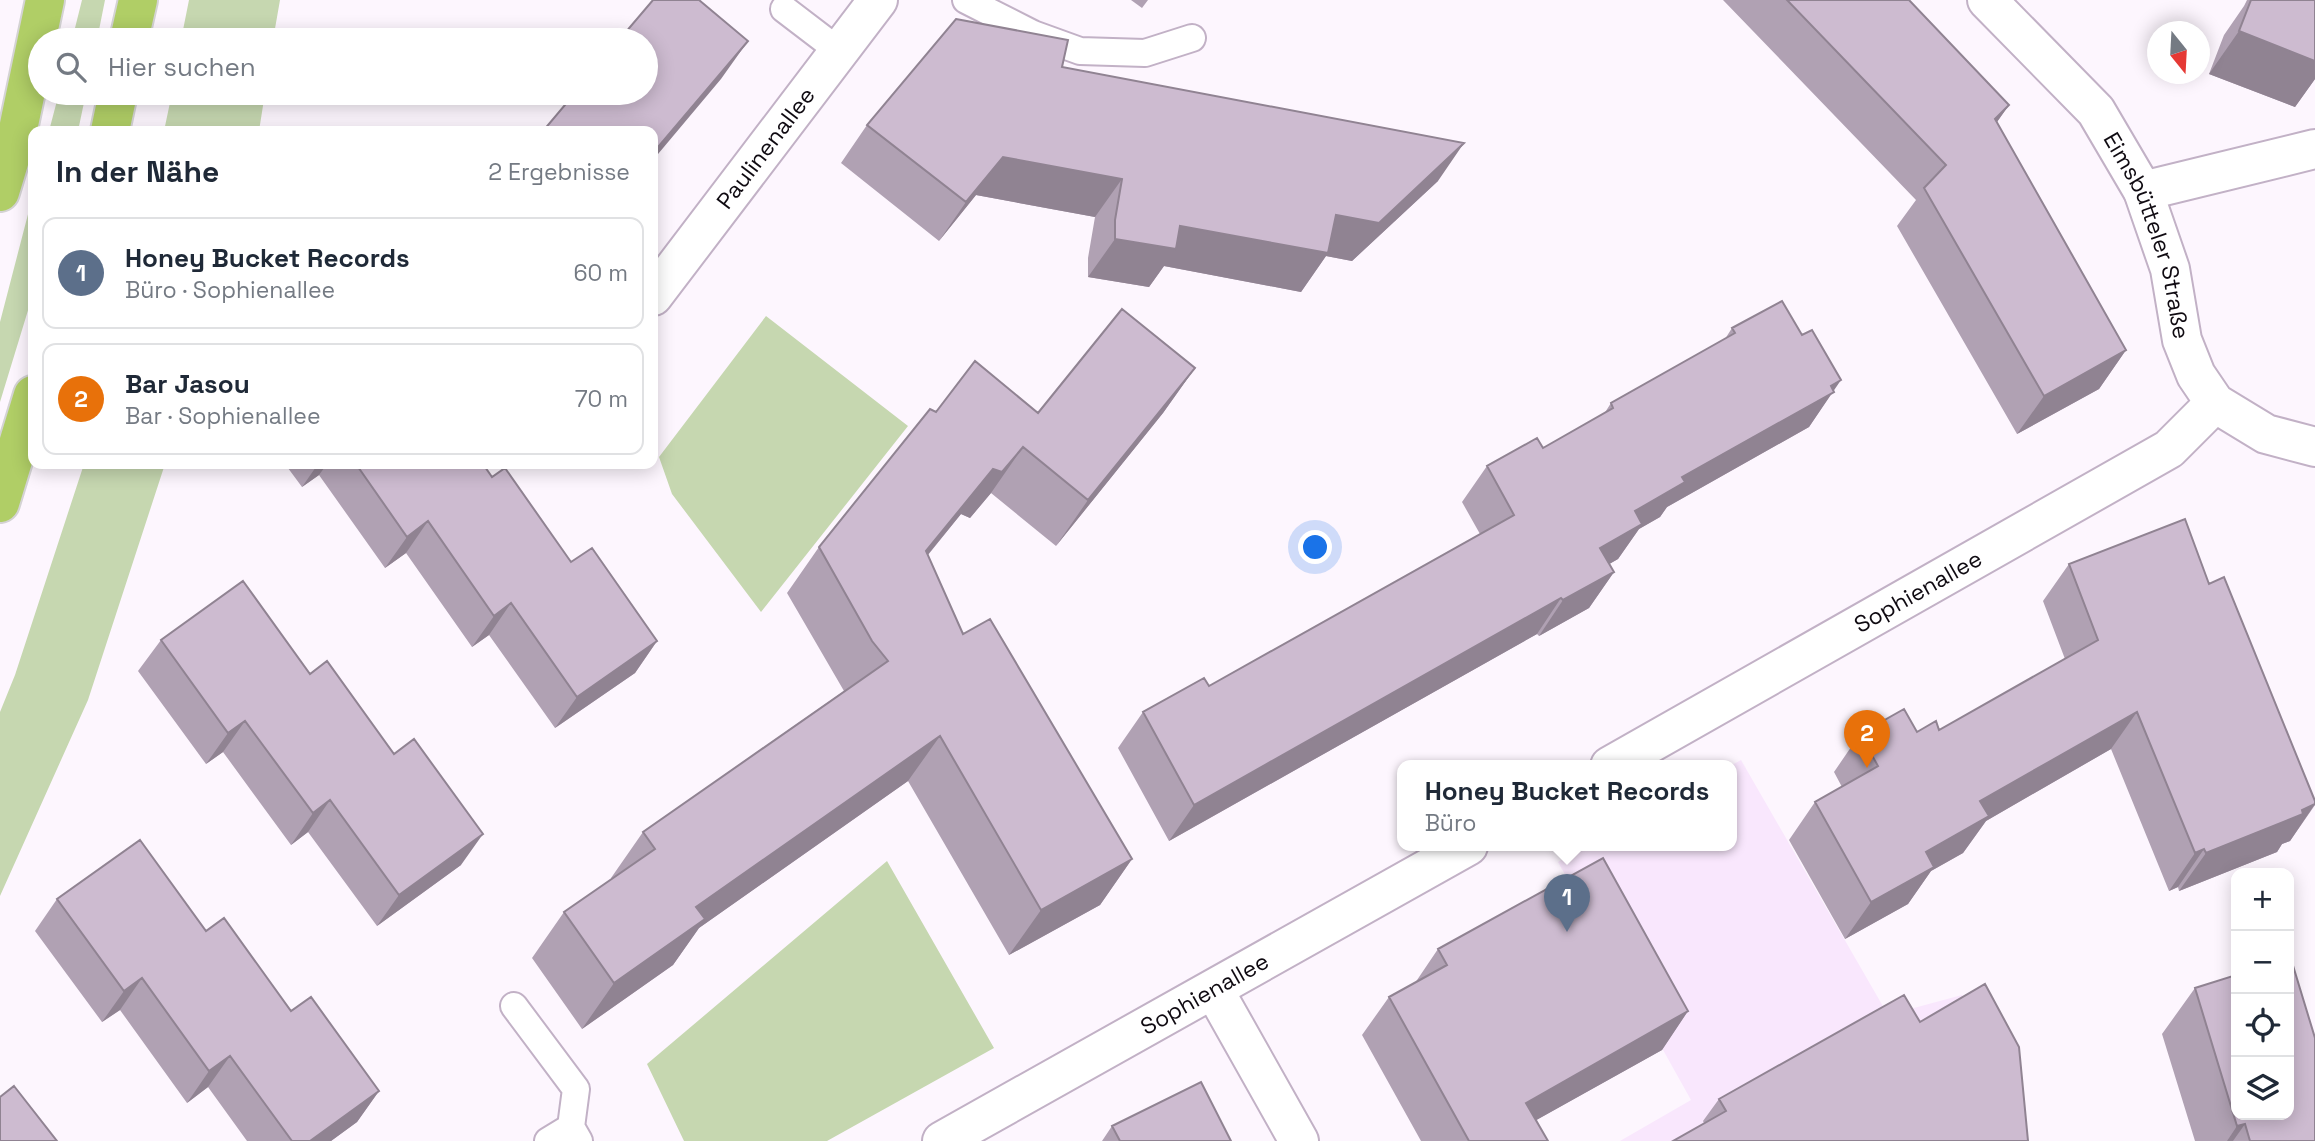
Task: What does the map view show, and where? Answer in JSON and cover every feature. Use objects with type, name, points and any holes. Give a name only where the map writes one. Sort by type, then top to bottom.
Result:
[{"type":"main road","points":[[40,28],[46,0]]},
{"type":"main road","points":[[132,28],[138,0]]},
{"type":"main road","points":[[0,192],[16,139],[28,83]]},
{"type":"main road","points":[[111,126],[115,105]]},
{"type":"main road","points":[[0,503],[28,411]]},
{"type":"street","name":"Paulinenallee","points":[[658,289],[878,0]]},
{"type":"street","name":"Eimsbütteler Straße","points":[[1987,0],[2096,111],[2143,191],[2170,269],[2182,340],[2196,375],[2215,402],[2266,434],[2315,447]]},
{"type":"street","points":[[2143,191],[2315,149]]},
{"type":"street","name":"Sophienallee","points":[[1621,760],[2169,449],[2215,402]]},
{"type":"street","name":"Sophienallee","points":[[942,1141],[1459,851]]},
{"type":"street","points":[[1214,990],[1299,1141]]},
{"type":"lane","points":[[966,0],[1032,34],[1080,51],[1145,53],[1192,38]]},
{"type":"lane","points":[[784,9],[839,51]]},
{"type":"lane","points":[[514,1006],[576,1089],[575,1134],[548,1141]]},
{"type":"shaded area","points":[[1741,760],[1888,1015],[1962,995],[2003,1069],[2010,1141],[1620,1141],[1691,1100],[1558,862],[1577,851],[1737,851],[1737,762]]},
{"type":"green space","points":[[82,0],[105,0],[99,28],[75,28]]},
{"type":"green space","points":[[189,0],[280,0],[275,28],[183,28]]},
{"type":"green space","points":[[56,105],[83,105],[79,126],[50,126]]},
{"type":"green space","points":[[169,105],[263,105],[260,126],[165,126]]},
{"type":"green space","points":[[28,214],[28,310],[0,402],[0,322]]},
{"type":"green space","points":[[766,316],[908,426],[761,612],[672,494],[659,457]]},
{"type":"green space","points":[[82,469],[163,469],[88,700],[0,896],[0,712],[15,675]]},
{"type":"green space","points":[[887,861],[994,1048],[827,1141],[684,1141],[647,1064]]},
{"type":"building","points":[[653,0],[699,0],[748,41],[658,147],[658,126],[547,126],[565,105],[658,105],[658,28],[629,28]]},
{"type":"building","points":[[1787,0],[1909,0],[2009,105],[1995,119],[2126,350],[2044,396],[1924,188],[1946,165]]},
{"type":"building","points":[[2251,0],[2315,0],[2315,61],[2239,31]]},
{"type":"building","points":[[956,19],[1068,40],[1062,67],[1464,143],[1379,223],[1336,215],[1328,253],[1180,226],[1176,249],[1115,239],[1115,220],[1122,179],[1003,157],[966,202],[867,125]]},
{"type":"building","points":[[1782,301],[1802,335],[1812,330],[1841,380],[1831,386],[1834,392],[1682,477],[1685,482],[1635,511],[1642,524],[1600,548],[1614,572],[1563,600],[1561,598],[1194,805],[1143,712],[1204,678],[1209,686],[1514,515],[1487,466],[1537,438],[1543,448],[1613,408],[1611,403],[1735,333],[1732,328]]},
{"type":"building","points":[[1122,309],[1195,368],[1088,500],[1023,447],[1002,472],[993,469],[926,551],[963,634],[990,619],[1132,859],[1041,910],[940,736],[696,907],[705,919],[614,983],[564,912],[655,849],[643,832],[888,661],[872,641],[819,547],[930,409],[936,412],[975,361],[1038,413]]},
{"type":"building","points":[[359,469],[486,469],[492,477],[506,469],[571,562],[592,548],[657,641],[577,697],[511,603],[494,616],[428,521],[407,537]]},
{"type":"building","points":[[2185,519],[2209,584],[2224,577],[2315,804],[2302,810],[2303,814],[2206,853],[2204,849],[2195,853],[2137,712],[1980,801],[1989,816],[1926,852],[1934,867],[1871,902],[1815,802],[1878,766],[1860,734],[1904,709],[1917,732],[1936,721],[1939,730],[2098,640],[2069,564]]},
{"type":"building","points":[[243,581],[310,674],[327,661],[394,754],[414,739],[483,834],[399,895],[330,800],[313,813],[245,721],[228,733],[161,640]]},
{"type":"building","points":[[140,840],[206,931],[224,918],[291,1011],[311,997],[379,1091],[310,1141],[292,1141],[230,1056],[209,1071],[142,978],[124,991],[57,899]]},
{"type":"building","points":[[1603,858],[1688,1011],[1526,1103],[1548,1141],[1469,1141],[1389,997],[1447,965],[1438,949]]},
{"type":"building","points":[[2294,969],[2315,1038],[2315,1141],[2250,1141],[2245,1124],[2237,1126],[2235,1120],[2294,1120]]},
{"type":"building","points":[[2231,977],[2231,1106],[2195,988]]},
{"type":"building","points":[[1985,984],[2019,1047],[2028,1141],[1673,1141],[1726,1111],[1719,1099],[1904,995],[1920,1022]]},
{"type":"building","points":[[1201,1082],[1231,1141],[1120,1141],[1112,1126]]},
{"type":"building","points":[[14,1086],[57,1141],[0,1141],[0,1097]]},
{"type":"place","name":"Bar Jasou","points":[[1867,768]]},
{"type":"place","name":"Honey Bucket Records","points":[[1567,932]]}]
